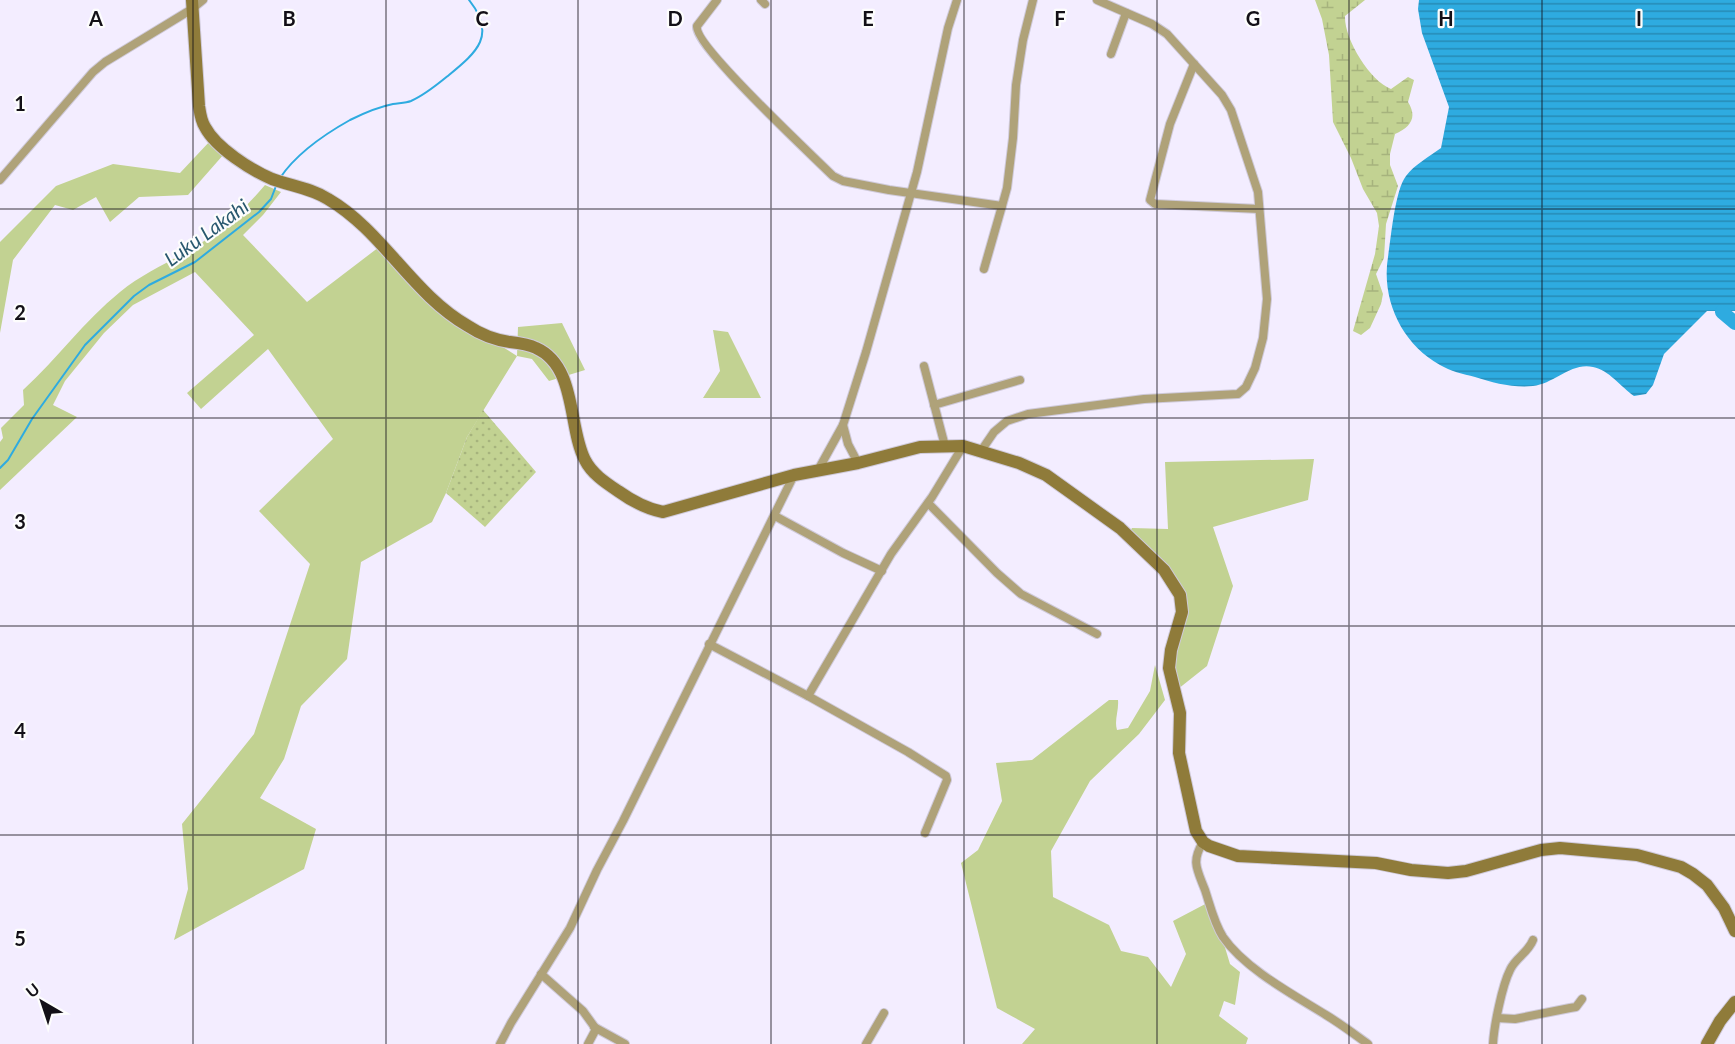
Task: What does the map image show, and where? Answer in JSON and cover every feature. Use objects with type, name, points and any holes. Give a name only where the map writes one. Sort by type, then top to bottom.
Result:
[{"type":"main road","points":[[192,4],[199,106],[204,125],[216,141],[235,158],[270,178],[326,198],[362,223],[427,294],[461,322],[492,338],[533,346],[549,356],[565,382],[585,460],[603,481],[638,504],[650,510],[663,512],[794,475],[858,463],[920,447],[963,446],[1019,463],[1046,475],[1120,528],[1164,570],[1176,586],[1183,603],[1171,650],[1169,668],[1180,713],[1179,753],[1196,831],[1203,842],[1209,846],[1238,856],[1376,863],[1411,870],[1448,873],[1466,871],[1541,850],[1560,848],[1638,855],[1681,867],[1693,874],[1713,893],[1724,908],[1735,931]]},
{"type":"main road","points":[[1707,1044],[1720,1021],[1735,1002]]},
{"type":"street","points":[[0,180],[93,72],[192,4],[202,0]]},
{"type":"street","points":[[717,0],[699,23],[696,31],[727,71],[790,135],[838,179],[911,194],[1002,206]]},
{"type":"street","points":[[817,472],[843,425],[911,194],[948,28],[957,0]]},
{"type":"street","points":[[984,269],[1007,188],[1016,112],[1016,85],[1025,30],[1033,0]]},
{"type":"street","points":[[981,451],[994,432],[1007,421],[1028,414],[1144,399],[1230,395],[1242,391],[1255,368],[1261,347],[1267,304],[1259,209],[1255,181],[1228,105],[1194,63],[1160,29],[1097,0]]},
{"type":"street","points":[[1111,54],[1126,13]]},
{"type":"street","points":[[1194,63],[1170,124],[1150,201],[1155,204],[1259,209]]},
{"type":"street","points":[[924,366],[945,446]]},
{"type":"street","points":[[934,405],[1020,380]]},
{"type":"street","points":[[843,425],[848,444],[858,463]]},
{"type":"street","points":[[808,696],[882,571],[963,446]]},
{"type":"street","points":[[500,1044],[570,928],[794,475]]},
{"type":"street","points":[[928,503],[1021,594],[1097,634]]},
{"type":"street","points":[[775,516],[882,571]]},
{"type":"street","points":[[709,644],[808,696],[908,752],[944,775],[946,780],[925,833]]},
{"type":"street","points":[[1203,842],[1196,854],[1196,860],[1223,936],[1243,958],[1274,983],[1368,1044]]},
{"type":"street","points":[[1493,1044],[1494,1030],[1510,970],[1529,949],[1533,940]]},
{"type":"street","points":[[541,974],[583,1011],[596,1029],[588,1044]]},
{"type":"street","points":[[1497,1018],[1515,1019],[1576,1007],[1582,999]]},
{"type":"street","points":[[866,1044],[884,1013]]},
{"type":"street","points":[[593,1027],[625,1044]]},
{"type":"green space","points":[[1315,0],[1365,0],[1345,16],[1349,36],[1360,58],[1383,85],[1391,89],[1408,77],[1414,80],[1408,102],[1412,113],[1411,121],[1395,134],[1390,154],[1390,165],[1398,186],[1386,224],[1384,258],[1376,274],[1383,294],[1381,304],[1370,328],[1361,335],[1353,331],[1375,254],[1379,226],[1377,213],[1363,189],[1333,122],[1329,55],[1322,19]]},
{"type":"green space","points":[[211,140],[224,154],[188,195],[139,197],[110,222],[96,197],[73,210],[55,205],[13,260],[0,333],[0,242],[56,186],[113,164],[180,173]]},
{"type":"green space","points":[[265,185],[281,192],[243,235],[307,302],[383,244],[452,320],[517,356],[467,437],[446,493],[432,522],[361,562],[347,659],[301,706],[284,759],[260,798],[316,829],[304,869],[174,940],[188,889],[182,824],[254,734],[310,564],[259,511],[333,439],[268,349],[201,409],[187,393],[254,335],[195,272],[133,305],[104,333],[65,381],[53,405],[77,417],[0,490],[0,442],[3,438],[1,428],[24,405],[23,390],[107,303],[131,284],[218,231],[240,212]]},
{"type":"green space","points":[[562,323],[585,370],[549,381],[532,359],[517,356],[518,327]]},
{"type":"green space","points":[[713,330],[728,332],[761,398],[703,398],[720,371]]},
{"type":"green space","points":[[483,410],[536,472],[485,527],[446,493],[467,437]]},
{"type":"green space","points":[[1314,459],[1308,500],[1213,527],[1233,586],[1207,666],[1178,689],[1174,677],[1178,587],[1125,539],[1132,528],[1168,529],[1165,462]]},
{"type":"green space","points":[[1155,665],[1165,700],[1139,734],[1090,781],[1051,851],[1053,897],[1109,925],[1121,951],[1148,957],[1171,987],[1186,954],[1173,921],[1211,901],[1230,964],[1240,972],[1235,1005],[1224,1001],[1219,1016],[1248,1038],[1246,1044],[1022,1044],[1035,1029],[997,1008],[961,863],[978,850],[1002,801],[996,763],[1032,760],[1109,700],[1118,700],[1117,730],[1128,728],[1150,691]]},
{"type":"water","points":[[1419,0],[1735,0],[1735,311],[1707,311],[1664,354],[1653,385],[1646,394],[1634,396],[1604,372],[1585,366],[1533,386],[1511,386],[1489,381],[1440,365],[1427,356],[1405,333],[1391,305],[1388,289],[1388,257],[1396,203],[1402,183],[1409,172],[1441,148],[1449,107],[1422,33],[1418,9]]},
{"type":"waterway","name":"Luku Lakahi","points":[[280,178],[312,145],[350,120],[371,110],[416,99],[459,67],[475,50],[482,33],[482,23],[469,0]]},
{"type":"waterway","name":"Luku Lakahi","points":[[0,468],[8,460],[32,419],[85,345],[134,296],[149,285],[195,262],[259,212],[271,199],[276,186]]},
{"type":"waterway","points":[[1722,312],[1735,323]]}]
